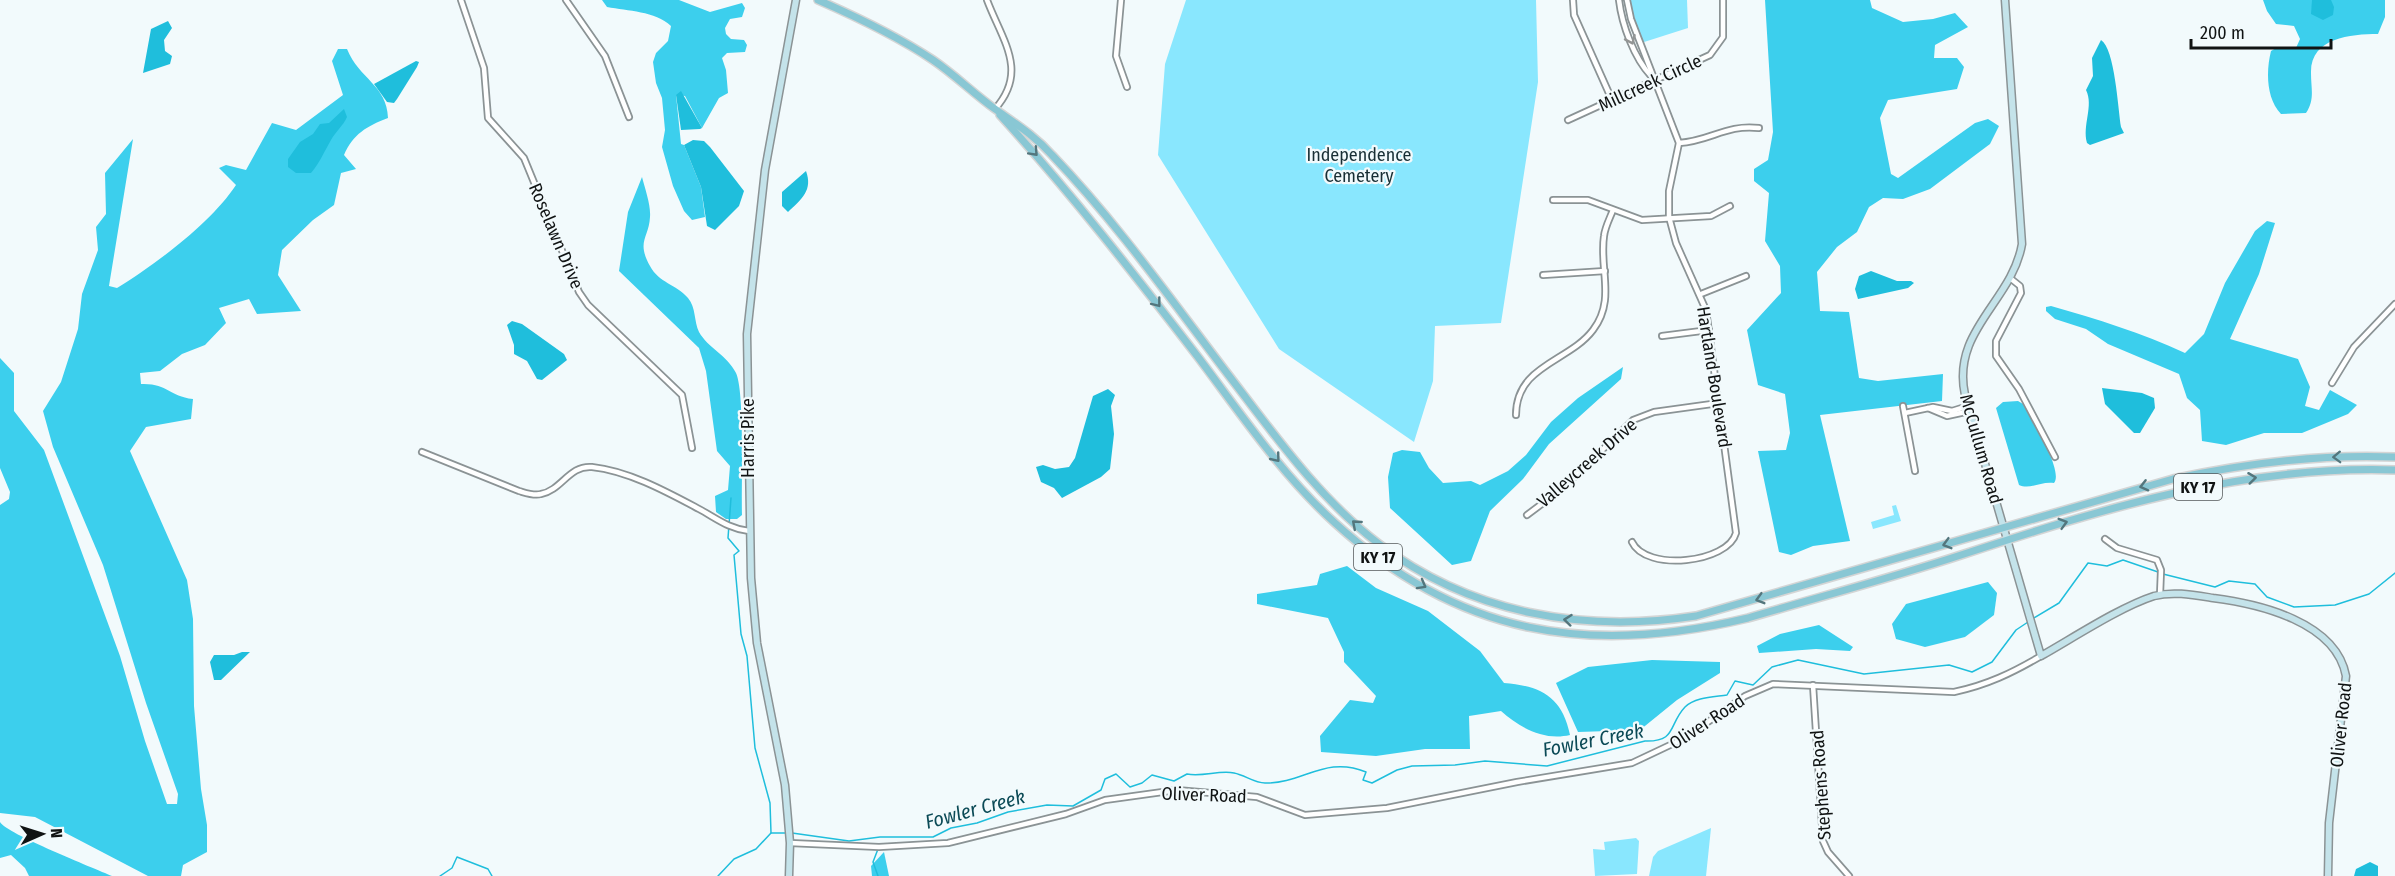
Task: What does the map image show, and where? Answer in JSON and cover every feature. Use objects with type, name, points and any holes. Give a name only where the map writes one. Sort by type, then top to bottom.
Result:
[{"type":"main road","name":"KY 17","points":[[818,0],[864,21],[917,50],[994,109],[1026,129],[1075,180],[1320,491],[1380,545],[1468,595],[1539,617],[1573,621],[1658,622],[1750,602],[2125,491],[2212,471],[2303,458],[2395,457]]},
{"type":"main road","name":"KY 17","points":[[994,109],[1073,196],[1278,461],[1336,524],[1398,571],[1477,612],[1510,624],[1566,634],[1617,637],[1675,633],[1748,618],[2189,488],[2296,473],[2349,469],[2395,471]]},
{"type":"street","name":"Roselawn Drive","points":[[461,0],[484,68],[487,112],[491,123],[517,147],[524,158],[584,300],[682,395],[692,448]]},
{"type":"street","points":[[566,0],[605,56],[628,117]]},
{"type":"street","name":"Harris Pike","points":[[789,876],[790,843],[783,777],[757,643],[749,531],[749,310],[765,170],[796,0]]},
{"type":"street","points":[[987,0],[1004,40],[1012,76],[1011,88],[994,109]]},
{"type":"street","points":[[1121,0],[1116,56],[1127,87]]},
{"type":"street","points":[[1573,0],[1574,15],[1612,100]]},
{"type":"street","points":[[1619,0],[1623,20],[1644,68],[1652,79],[1679,143],[1701,141],[1736,126],[1759,128]]},
{"type":"street","points":[[1627,0],[1631,19],[1651,65],[1652,79]]},
{"type":"street","name":"Millcreek Circle","points":[[1568,120],[1716,50],[1724,30],[1724,0]]},
{"type":"street","name":"McCullum Road","points":[[2005,0],[2022,234],[2019,260],[2010,279],[1965,351],[1962,376],[1969,409],[2041,656]]},
{"type":"street","name":"Hartland Boulevard","points":[[1632,542],[1642,554],[1658,560],[1698,558],[1722,550],[1732,543],[1736,533],[1709,330],[1701,294],[1676,243],[1669,217],[1670,191],[1679,143]]},
{"type":"street","points":[[1553,200],[1588,201],[1642,220],[1711,216],[1730,206]]},
{"type":"street","points":[[1516,415],[1520,395],[1533,374],[1582,341],[1594,328],[1605,305],[1604,236],[1613,210]]},
{"type":"street","points":[[1544,274],[1605,270]]},
{"type":"street","points":[[1701,294],[1746,276]]},
{"type":"street","points":[[2010,279],[2020,286],[2021,293],[1996,341],[1996,356],[2019,389],[2055,457]]},
{"type":"street","points":[[2332,383],[2354,347],[2395,304]]},
{"type":"street","points":[[1662,336],[1709,330]]},
{"type":"street","name":"Valleycreek Drive","points":[[1527,515],[1563,488],[1633,420],[1654,412],[1719,403]]},
{"type":"street","points":[[1903,406],[1915,471]]},
{"type":"street","points":[[1905,413],[1933,407],[1952,411],[1969,409]]},
{"type":"street","points":[[422,452],[519,491],[535,495],[546,493],[580,468],[603,469],[623,474],[686,501],[727,526],[749,531]]},
{"type":"street","points":[[2104,539],[2117,548],[2157,560],[2161,570],[2160,595]]},
{"type":"street","name":"Oliver Road","points":[[790,843],[879,847],[948,843],[1066,814],[1105,800],[1177,790],[1257,797],[1305,815],[1387,808],[1517,782],[1626,765],[1685,738],[1760,688],[1782,682],[1954,692],[1976,688],[2008,676],[2136,603],[2160,595],[2189,594],[2268,608],[2312,630],[2338,652],[2345,666],[2346,687],[2329,823],[2328,876]]},
{"type":"street","name":"Stephens Road","points":[[1813,685],[1823,841],[1828,852],[1849,876]]},
{"type":"green space","name":"Independence Cemetery","points":[[1186,0],[1536,0],[1538,82],[1501,323],[1435,326],[1433,381],[1414,442],[1279,349],[1158,155],[1165,64]]},
{"type":"green space","points":[[1627,0],[1687,0],[1688,28],[1641,43],[1631,19]]},
{"type":"green space","points":[[1896,505],[1901,521],[1873,529],[1871,522],[1894,515],[1892,506]]},
{"type":"green space","points":[[1711,828],[1706,876],[1649,876],[1653,857],[1658,851]]},
{"type":"green space","points":[[1636,838],[1639,841],[1637,874],[1595,876],[1593,849],[1605,850],[1604,842]]},
{"type":"shaded area","points":[[602,0],[679,0],[710,12],[742,3],[745,8],[742,17],[730,19],[725,28],[726,34],[731,39],[744,40],[747,45],[745,52],[727,53],[722,58],[726,70],[728,93],[719,98],[702,128],[685,96],[676,95],[681,144],[684,145],[701,187],[705,217],[692,220],[684,211],[673,186],[662,147],[665,130],[662,98],[656,83],[653,62],[656,53],[668,41],[671,26],[649,14],[607,7]]},
{"type":"shaded area","points":[[1765,0],[1870,0],[1872,8],[1903,22],[1933,19],[1955,13],[1968,27],[1935,45],[1934,58],[1957,58],[1964,67],[1957,89],[1888,100],[1880,118],[1891,174],[1898,178],[1975,123],[1988,119],[1999,126],[1990,144],[1930,189],[1903,199],[1883,198],[1869,207],[1857,232],[1837,247],[1817,272],[1820,311],[1849,312],[1859,378],[1878,381],[1943,374],[1942,401],[1820,415],[1850,541],[1813,546],[1791,555],[1779,552],[1758,451],[1786,450],[1790,433],[1785,394],[1758,385],[1747,330],[1781,293],[1780,266],[1765,241],[1769,193],[1754,181],[1754,169],[1768,160],[1773,132]]},
{"type":"shaded area","points":[[2263,0],[2385,0],[2385,17],[2378,34],[2344,37],[2324,45],[2312,61],[2312,98],[2306,113],[2281,114],[2272,100],[2268,84],[2271,51],[2278,47],[2296,48],[2300,39],[2294,26],[2276,24]]},
{"type":"shaded area","points":[[2312,0],[2331,0],[2334,7],[2333,15],[2323,20],[2311,14]]},
{"type":"shaded area","points":[[168,21],[172,28],[164,40],[165,51],[172,56],[170,64],[143,73],[151,29]]},
{"type":"shaded area","points":[[2101,40],[2110,55],[2113,67],[2121,127],[2124,133],[2090,145],[2087,143],[2086,136],[2089,103],[2086,90],[2093,76],[2092,58]]},
{"type":"shaded area","points":[[338,49],[347,49],[358,68],[378,90],[383,98],[388,118],[356,136],[344,155],[356,169],[341,173],[334,205],[313,220],[282,250],[278,275],[301,311],[257,314],[249,299],[219,308],[226,323],[205,345],[182,354],[160,371],[140,373],[141,384],[157,386],[193,399],[191,419],[146,427],[130,451],[187,580],[193,619],[194,706],[201,789],[207,825],[207,852],[183,865],[181,876],[148,876],[35,817],[0,813],[0,505],[9,499],[10,492],[0,468],[0,358],[14,373],[14,411],[44,450],[120,656],[145,741],[167,804],[177,804],[178,794],[146,703],[103,565],[53,447],[43,411],[61,382],[78,329],[82,294],[98,250],[96,227],[106,214],[105,173],[133,139],[109,286],[117,288],[182,242],[225,199],[236,185],[219,168],[226,165],[246,170],[272,123],[296,130],[343,95],[332,61]]},
{"type":"shaded area","points":[[416,61],[419,62],[417,67],[397,99],[394,103],[387,102],[374,84]]},
{"type":"shaded area","points":[[681,91],[702,128],[681,130],[676,95]]},
{"type":"shaded area","points":[[344,109],[347,117],[311,173],[296,173],[288,167],[288,159],[300,142],[313,134],[320,124],[329,123]]},
{"type":"shaded area","points":[[693,140],[704,141],[710,147],[744,191],[739,206],[715,230],[707,226],[701,187],[684,145]]},
{"type":"shaded area","points":[[806,171],[808,184],[805,194],[788,212],[782,206],[782,192]]},
{"type":"shaded area","points":[[642,177],[650,212],[644,240],[646,258],[658,276],[688,298],[699,332],[707,343],[728,361],[739,383],[742,515],[737,519],[726,519],[716,512],[715,496],[728,490],[730,466],[717,451],[706,371],[699,348],[619,271],[628,212]]},
{"type":"shaded area","points":[[2267,221],[2275,223],[2259,274],[2230,339],[2298,359],[2310,387],[2305,406],[2319,410],[2330,390],[2357,405],[2348,414],[2302,433],[2264,433],[2226,445],[2202,441],[2200,410],[2187,398],[2179,374],[2108,344],[2086,329],[2055,319],[2046,311],[2046,307],[2051,306],[2085,316],[2185,353],[2204,334],[2225,283],[2255,231]]},
{"type":"shaded area","points":[[1871,271],[1897,281],[1914,283],[1908,288],[1858,299],[1855,289],[1859,276]]},
{"type":"shaded area","points":[[512,321],[522,324],[564,354],[567,360],[542,380],[537,379],[527,361],[514,354],[514,345],[507,325]]},
{"type":"shaded area","points":[[1623,367],[1621,379],[1549,444],[1523,479],[1490,511],[1471,561],[1452,565],[1390,508],[1388,477],[1393,453],[1402,450],[1420,452],[1429,468],[1443,483],[1471,481],[1480,485],[1508,471],[1526,455],[1551,422],[1578,398]]},
{"type":"shaded area","points":[[2102,388],[2142,393],[2154,398],[2155,408],[2140,433],[2134,433],[2105,404]]},
{"type":"shaded area","points":[[1108,389],[1115,395],[1111,406],[1114,434],[1110,469],[1101,477],[1062,498],[1054,488],[1041,482],[1036,467],[1043,465],[1055,469],[1069,467],[1075,458],[1093,396]]},
{"type":"shaded area","points":[[2018,401],[2023,404],[2051,456],[2056,477],[2054,483],[2027,487],[2019,485],[1996,408],[2003,402]]},
{"type":"shaded area","points":[[1347,566],[1376,588],[1428,611],[1480,651],[1504,683],[1539,690],[1555,702],[1570,735],[1551,736],[1533,732],[1516,723],[1501,711],[1469,716],[1470,749],[1425,749],[1376,756],[1321,752],[1320,736],[1350,700],[1373,703],[1376,696],[1344,662],[1344,652],[1328,618],[1257,604],[1257,594],[1317,585],[1320,574]]},
{"type":"shaded area","points":[[1988,582],[1997,593],[1994,615],[1965,637],[1925,647],[1896,639],[1892,624],[1906,604]]},
{"type":"shaded area","points":[[1819,625],[1853,647],[1850,651],[1816,649],[1759,653],[1757,646],[1780,634]]},
{"type":"shaded area","points":[[250,652],[221,680],[214,680],[210,662],[214,655],[234,655]]},
{"type":"shaded area","points":[[1652,660],[1720,662],[1720,673],[1677,700],[1640,730],[1578,732],[1556,683],[1588,667]]},
{"type":"shaded area","points":[[0,822],[34,842],[112,876],[29,876],[25,868],[11,855],[0,858]]},
{"type":"shaded area","points":[[884,852],[889,876],[872,876],[871,866]]},
{"type":"shaded area","points":[[2370,862],[2378,866],[2378,876],[2354,876],[2356,869]]},
{"type":"waterway","points":[[731,498],[728,538],[739,551],[734,555],[741,634],[747,656],[755,748],[770,803],[771,833]]},
{"type":"waterway","name":"Fowler Creek","points":[[2032,619],[2059,603],[2088,563],[2107,566],[2123,560],[2158,572]]},
{"type":"waterway","name":"Fowler Creek","points":[[2163,574],[2215,587],[2229,581],[2255,584],[2267,597],[2294,607],[2335,605],[2369,594],[2395,573]]},
{"type":"waterway","name":"Fowler Creek","points":[[792,833],[849,841],[880,837],[933,837],[951,828],[977,823],[1008,812],[1047,805],[1073,806],[1101,790],[1105,779],[1116,774],[1130,787],[1142,783],[1152,775],[1174,781],[1187,774],[1223,772],[1238,774],[1265,783],[1279,782],[1326,768],[1338,767],[1366,772],[1363,780],[1372,783],[1397,770],[1412,766],[1455,765],[1485,761],[1547,766],[1645,741],[1662,739],[1671,731],[1685,707],[1694,701],[1727,695],[1735,681],[1753,685],[1772,667],[1798,660],[1864,674],[1949,665],[1972,672],[1992,662],[2016,630],[2028,622]]},
{"type":"waterway","name":"Fowler Creek","points":[[718,876],[734,859],[756,849],[771,833],[787,833]]},
{"type":"waterway","points":[[878,849],[873,862],[878,876]]},
{"type":"waterway","name":"Fowler Creek","points":[[440,876],[452,868],[457,857],[488,869],[492,876]]}]
